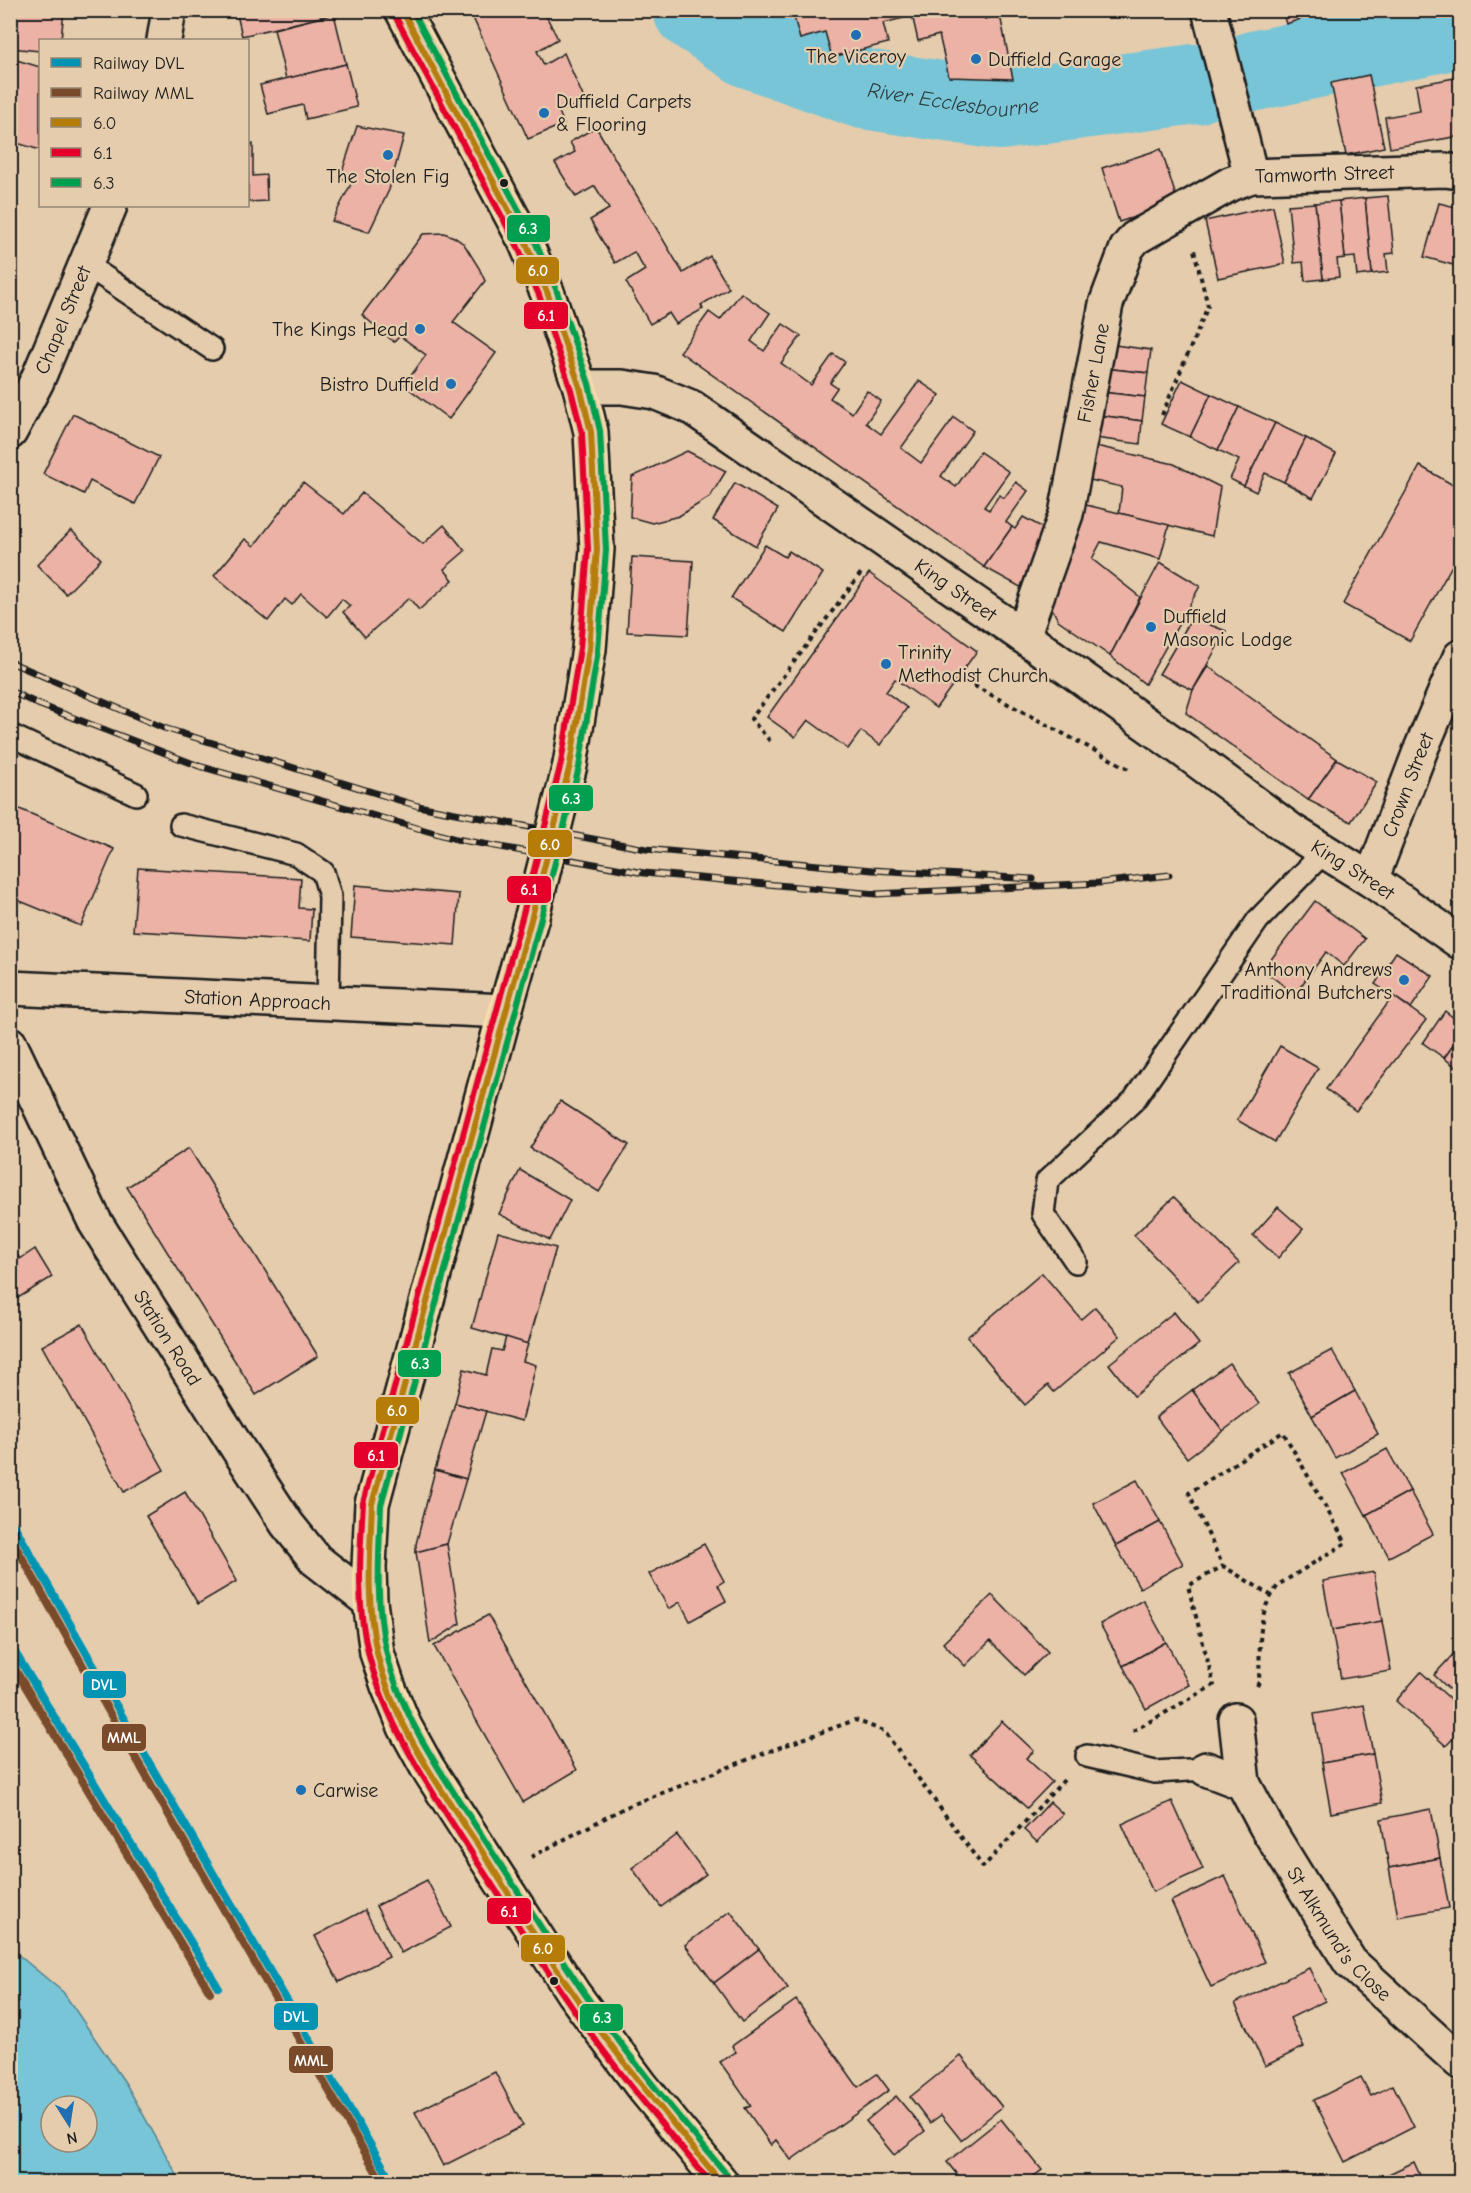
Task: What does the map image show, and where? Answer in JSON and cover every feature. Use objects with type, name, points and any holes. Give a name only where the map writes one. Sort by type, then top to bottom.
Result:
[{"type":"highway","points":[[402,10],[525,241],[547,292],[580,387],[591,432],[597,549],[589,649],[570,765],[532,916],[378,1479],[369,1528],[370,1602],[378,1653],[387,1686],[405,1727],[427,1767],[580,2002],[641,2085],[721,2182]]},
{"type":"street","points":[[164,39],[169,10]]},
{"type":"street","name":"Tamworth Street","points":[[1209,10],[1251,176],[1444,170],[1461,172]]},
{"type":"street","name":"Fisher Lane","points":[[1023,636],[1065,514],[1106,304],[1126,248],[1135,238],[1230,184],[1251,176]]},
{"type":"street","name":"Chapel Street","points":[[10,432],[37,381],[110,207]]},
{"type":"street","name":"King Street","points":[[580,387],[622,387],[654,392],[691,406],[1023,636],[1292,831],[1371,880],[1461,942]]},
{"type":"street","name":"Crown Street","points":[[1371,880],[1421,748],[1461,657]]},
{"type":"street","name":"Station Approach","points":[[10,988],[505,1011]]},
{"type":"street","name":"Station Road","points":[[10,1044],[95,1222],[238,1449],[287,1524],[316,1560],[370,1602]]},
{"type":"street","name":"St Alkmund's Close","points":[[1236,1720],[1243,1783],[1266,1826],[1350,1962],[1461,2062]]},
{"type":"street","points":[[1206,1769],[1243,1783]]},
{"type":"lane","points":[[85,264],[212,350]]},
{"type":"lane","points":[[10,735],[136,794]]},
{"type":"lane","points":[[181,825],[296,854],[323,872],[330,896],[328,1003]]},
{"type":"lane","points":[[1076,1262],[1043,1214],[1047,1181],[1134,1100],[1258,920],[1324,852]]},
{"type":"lane","points":[[1088,1756],[1155,1772],[1206,1769]]},
{"type":"path","points":[[1162,415],[1208,306],[1184,212]]},
{"type":"path","points":[[770,741],[751,719],[885,542]]},
{"type":"path","points":[[958,677],[1129,769]]},
{"type":"path","points":[[1236,1720],[1259,1682],[1262,1626],[1267,1605],[1272,1596],[1278,1585],[1346,1543],[1283,1432],[1189,1493],[1223,1566],[1272,1596]]},
{"type":"path","points":[[1088,1756],[1214,1685],[1188,1586],[1223,1566]]},
{"type":"path","points":[[496,1873],[626,1807],[770,1750],[855,1720],[884,1731],[983,1867],[1058,1787]]},
{"type":"water","points":[[10,1948],[63,1992],[126,2084],[181,2182],[11,2182]]},
{"type":"building","points":[[10,10],[64,10],[61,39],[39,39],[39,51],[10,48]]},
{"type":"building","points":[[236,10],[333,10],[334,14],[242,36]]},
{"type":"building","points":[[472,10],[543,10],[558,39],[537,51],[544,65],[564,53],[585,101],[559,112],[564,124],[528,139],[474,20]]},
{"type":"building","name":"The Viceroy","points":[[792,10],[911,10],[912,16],[883,23],[888,43],[832,57],[825,32],[800,39]]},
{"type":"building","name":"Duffield Garage","points":[[911,10],[983,10],[985,19],[1000,15],[1013,79],[949,77],[939,35],[918,41]]},
{"type":"building","points":[[1282,10],[1328,10],[1286,24]]},
{"type":"building","points":[[334,14],[346,64],[286,79],[274,29]]},
{"type":"building","points":[[10,58],[39,67],[39,150],[10,141]]},
{"type":"building","points":[[346,64],[357,107],[306,119],[303,105],[268,114],[260,85]]},
{"type":"building","points":[[1369,75],[1384,147],[1346,155],[1331,83]]},
{"type":"building","points":[[1460,77],[1460,136],[1390,148],[1385,117],[1420,111],[1416,85]]},
{"type":"building","points":[[357,126],[404,135],[389,190],[369,232],[332,221],[352,182],[340,178]]},
{"type":"building","points":[[596,127],[683,273],[710,256],[729,288],[701,305],[703,309],[676,324],[669,313],[650,324],[626,282],[645,270],[634,252],[615,263],[590,220],[609,209],[595,186],[576,197],[555,163],[575,152],[570,142]]},
{"type":"building","points":[[249,144],[253,144],[253,176],[266,175],[267,201],[249,202]]},
{"type":"building","points":[[1161,149],[1178,203],[1119,222],[1102,168]]},
{"type":"building","points":[[1388,196],[1394,253],[1386,254],[1388,272],[1372,274],[1365,198]]},
{"type":"building","points":[[1365,198],[1372,274],[1357,276],[1355,257],[1345,258],[1339,201]]},
{"type":"building","points":[[1339,201],[1345,258],[1337,259],[1339,277],[1323,279],[1315,203]]},
{"type":"building","points":[[1315,203],[1323,279],[1305,281],[1303,262],[1294,263],[1288,205]]},
{"type":"building","points":[[1439,203],[1460,208],[1460,254],[1457,266],[1424,257]]},
{"type":"building","points":[[1273,206],[1285,264],[1218,278],[1205,221]]},
{"type":"building","name":"The Kings Head","points":[[444,233],[464,244],[485,281],[453,322],[496,353],[449,419],[404,385],[426,355],[400,336],[394,342],[362,315],[423,234]]},
{"type":"building","points":[[741,293],[770,313],[751,341],[764,351],[783,324],[801,336],[781,363],[811,385],[833,354],[845,362],[830,383],[837,388],[830,398],[852,413],[867,391],[881,401],[866,423],[881,434],[919,381],[940,395],[901,448],[921,463],[954,417],[973,431],[941,476],[956,487],[980,452],[1009,472],[984,507],[989,510],[999,495],[1004,498],[1016,482],[1028,491],[1006,522],[1012,527],[984,567],[680,352],[709,312],[720,320]]},
{"type":"building","points":[[1107,344],[1151,350],[1148,373],[1104,368]]},
{"type":"building","points":[[1104,368],[1148,373],[1145,397],[1101,392]]},
{"type":"building","points":[[1182,380],[1211,394],[1190,437],[1161,424]]},
{"type":"building","points":[[1101,392],[1145,397],[1142,421],[1098,415]]},
{"type":"building","points":[[1211,394],[1239,407],[1218,450],[1190,437]]},
{"type":"building","points":[[1239,407],[1275,423],[1244,486],[1230,479],[1239,460],[1218,450]]},
{"type":"building","points":[[73,414],[159,457],[135,504],[90,481],[84,494],[43,474]]},
{"type":"building","points":[[1098,415],[1142,421],[1140,444],[1095,438]]},
{"type":"building","points":[[1275,423],[1306,438],[1284,482],[1265,473],[1256,492],[1244,486]]},
{"type":"building","points":[[1306,438],[1336,454],[1313,498],[1284,482]]},
{"type":"building","points":[[1096,446],[1174,464],[1220,487],[1212,536],[1119,513],[1122,487],[1090,480]]},
{"type":"building","points":[[687,451],[726,471],[710,497],[679,516],[652,523],[630,517],[632,477]]},
{"type":"building","points":[[1420,466],[1460,489],[1460,551],[1410,641],[1343,604]]},
{"type":"building","points":[[303,482],[344,514],[362,493],[423,544],[444,525],[465,551],[444,569],[453,580],[419,610],[409,598],[365,637],[343,612],[350,606],[342,599],[327,617],[301,594],[292,605],[285,599],[268,621],[214,576],[245,539],[254,546]]},
{"type":"building","points":[[735,483],[778,509],[756,546],[713,520]]},
{"type":"building","points":[[1078,503],[1169,525],[1160,559],[1101,542],[1092,559],[1140,597],[1110,656],[1058,620],[1046,597]]},
{"type":"building","points":[[1023,517],[1049,531],[1024,589],[984,567],[1012,527],[1015,529]]},
{"type":"building","points":[[71,530],[101,559],[66,594],[37,565]]},
{"type":"building","points":[[765,545],[785,557],[789,551],[823,573],[786,632],[731,598]]},
{"type":"building","points":[[632,557],[693,561],[688,635],[627,632]]},
{"type":"building","name":"Duffield Masonic Lodge","points":[[1160,562],[1200,586],[1145,684],[1110,656]]},
{"type":"building","name":"Trinity Methodist Church","points":[[869,573],[977,651],[936,708],[895,679],[886,692],[907,708],[880,745],[861,731],[848,749],[808,720],[795,737],[767,717]]},
{"type":"building","points":[[1192,618],[1226,631],[1193,690],[1159,674]]},
{"type":"building","points":[[1208,666],[1337,759],[1308,800],[1186,713],[1193,690]]},
{"type":"building","points":[[1337,759],[1377,782],[1351,822],[1308,800]]},
{"type":"building","points":[[10,805],[114,849],[81,926],[10,897]]},
{"type":"building","points":[[138,868],[301,878],[299,908],[312,909],[310,941],[133,931]]},
{"type":"building","points":[[355,885],[459,894],[455,945],[351,937]]},
{"type":"building","points":[[1315,901],[1365,939],[1344,966],[1326,952],[1295,994],[1263,970]]},
{"type":"building","name":"Anthony Andrews Traditional Butchers","points":[[1396,952],[1433,976],[1411,1008],[1375,984]]},
{"type":"building","points":[[1393,996],[1426,1020],[1356,1111],[1326,1089]]},
{"type":"building","points":[[1445,1011],[1460,1023],[1460,1036],[1444,1058],[1423,1043]]},
{"type":"building","points":[[1460,1036],[1460,1070],[1444,1058]]},
{"type":"building","points":[[1280,1046],[1318,1068],[1275,1142],[1237,1120]]},
{"type":"building","points":[[560,1101],[629,1145],[599,1192],[530,1148]]},
{"type":"building","points":[[189,1148],[318,1356],[256,1395],[127,1187]]},
{"type":"building","points":[[520,1170],[570,1200],[550,1240],[499,1214]]},
{"type":"building","points":[[1174,1197],[1239,1263],[1198,1302],[1134,1235]]},
{"type":"building","points":[[1278,1207],[1303,1229],[1278,1258],[1253,1235]]},
{"type":"building","points":[[498,1232],[556,1248],[528,1344],[472,1328]]},
{"type":"building","points":[[10,1244],[20,1259],[35,1249],[52,1277],[10,1303]]},
{"type":"building","points":[[1042,1273],[1081,1319],[1095,1307],[1120,1336],[1054,1392],[1048,1385],[1025,1405],[967,1337]]},
{"type":"building","points":[[1174,1312],[1199,1344],[1134,1396],[1109,1364]]},
{"type":"building","points":[[82,1324],[164,1470],[124,1492],[42,1346]]},
{"type":"building","points":[[506,1337],[528,1344],[523,1361],[536,1365],[522,1421],[455,1403],[464,1369],[486,1375],[492,1349],[502,1351]]},
{"type":"building","points":[[1332,1350],[1355,1391],[1312,1416],[1289,1373]]},
{"type":"building","points":[[1229,1363],[1259,1404],[1223,1431],[1192,1390]]},
{"type":"building","points":[[1192,1390],[1223,1431],[1187,1458],[1156,1417]]},
{"type":"building","points":[[1355,1391],[1378,1434],[1335,1458],[1312,1416]]},
{"type":"building","points":[[455,1403],[486,1411],[466,1479],[435,1470]]},
{"type":"building","points":[[1387,1449],[1410,1491],[1366,1515],[1343,1473]]},
{"type":"building","points":[[435,1470],[466,1479],[447,1544],[416,1552],[416,1544]]},
{"type":"building","points":[[1137,1480],[1160,1522],[1116,1546],[1093,1503]]},
{"type":"building","points":[[1410,1491],[1433,1534],[1389,1557],[1366,1515]]},
{"type":"building","points":[[185,1492],[237,1581],[198,1604],[146,1516]]},
{"type":"building","points":[[1160,1522],[1183,1564],[1140,1588],[1116,1546]]},
{"type":"building","points":[[447,1544],[460,1624],[430,1643],[416,1552]]},
{"type":"building","points":[[704,1544],[724,1581],[718,1585],[726,1601],[690,1621],[680,1602],[669,1609],[649,1574]]},
{"type":"building","points":[[1374,1572],[1382,1621],[1332,1630],[1323,1581]]},
{"type":"building","points":[[992,1595],[1048,1652],[1024,1675],[990,1641],[965,1666],[943,1643]]},
{"type":"building","points":[[1143,1600],[1166,1642],[1123,1666],[1100,1624]]},
{"type":"building","points":[[488,1615],[577,1770],[523,1802],[434,1646]]},
{"type":"building","points":[[1382,1621],[1391,1671],[1341,1679],[1332,1630]]},
{"type":"building","points":[[1166,1642],[1189,1685],[1146,1709],[1123,1666]]},
{"type":"building","points":[[1460,1647],[1460,1699],[1434,1675]]},
{"type":"building","points":[[1421,1672],[1460,1708],[1460,1731],[1446,1746],[1396,1701]]},
{"type":"building","points":[[1364,1705],[1373,1754],[1322,1763],[1314,1714]]},
{"type":"building","points":[[1002,1721],[1034,1751],[1026,1758],[1052,1782],[1027,1808],[970,1755]]},
{"type":"building","points":[[1373,1754],[1382,1803],[1331,1813],[1322,1763]]},
{"type":"building","points":[[1172,1801],[1203,1869],[1153,1892],[1122,1824]]},
{"type":"building","points":[[1050,1802],[1063,1814],[1037,1842],[1024,1830]]},
{"type":"building","points":[[1431,1809],[1440,1858],[1389,1868],[1381,1819]]},
{"type":"building","points":[[677,1835],[706,1874],[661,1907],[632,1868]]},
{"type":"building","points":[[1440,1858],[1449,1908],[1398,1917],[1389,1868]]},
{"type":"building","points":[[1225,1876],[1265,1962],[1211,1987],[1171,1901]]},
{"type":"building","points":[[427,1880],[451,1927],[401,1953],[376,1906]]},
{"type":"building","points":[[365,1910],[389,1957],[339,1982],[315,1936]]},
{"type":"building","points":[[730,1911],[759,1949],[714,1983],[685,1945]]},
{"type":"building","points":[[759,1949],[788,1988],[742,2022],[714,1983]]},
{"type":"building","points":[[1309,1968],[1325,2001],[1290,2018],[1304,2047],[1265,2066],[1235,2003]]},
{"type":"building","points":[[796,2000],[858,2087],[877,2074],[889,2090],[791,2160],[776,2140],[771,2145],[745,2108],[751,2106],[720,2062],[736,2052],[732,2046]]},
{"type":"building","points":[[961,2056],[1002,2107],[961,2140],[941,2115],[930,2123],[910,2097]]},
{"type":"building","points":[[495,2072],[523,2126],[443,2166],[415,2112]]},
{"type":"building","points":[[1361,2077],[1371,2096],[1393,2085],[1414,2127],[1345,2162],[1314,2100]]},
{"type":"building","points":[[896,2096],[925,2131],[894,2155],[866,2121]]},
{"type":"building","points":[[1001,2119],[1042,2170],[1026,2182],[981,2182],[978,2180],[963,2182],[947,2162]]},
{"type":"building","points":[[1414,2162],[1423,2182],[1372,2182]]},
{"type":"building","points":[[1460,2172],[1460,2182],[1440,2182]]},
{"type":"waterway","name":"River Ecclesbourne","points":[[693,10],[750,48],[864,89],[999,110],[1195,84]]},
{"type":"waterway","name":"River Ecclesbourne","points":[[1254,71],[1460,28]]},
{"type":"railway","points":[[10,662],[164,728],[418,806],[646,849],[872,870],[1033,879]]},
{"type":"railway","points":[[10,691],[40,705],[199,766],[456,839],[644,873],[876,894],[1099,883],[1169,875]]},
{"type":"rail line","name":"DVL","points":[[10,1518],[392,2182]]},
{"type":"rail line","name":"MML","points":[[10,1536],[113,1719],[382,2182]]},
{"type":"rail line","name":"DVL","points":[[10,1644],[218,1987]]},
{"type":"rail line","name":"MML","points":[[10,1661],[210,1992]]},
{"type":"transit line","name":"6.0","points":[[402,10],[525,241],[547,292],[580,387],[591,432],[597,549],[589,649],[570,765],[532,916],[372,1504],[371,1616],[377,1653],[385,1680],[407,1731],[434,1779],[590,2018],[721,2182]]},
{"type":"transit line","name":"6.3","points":[[412,10],[533,237],[556,289],[589,384],[600,431],[606,550],[598,650],[579,767],[541,918],[381,1505],[380,1614],[393,1675],[402,1701],[427,1750],[597,2012],[728,2176]]},
{"type":"transit line","name":"6.1","points":[[394,14],[517,245],[539,295],[571,390],[582,433],[588,549],[580,648],[561,763],[523,914],[363,1503],[360,1580],[362,1618],[377,1684],[414,1762],[542,1963],[582,2021],[635,2091],[710,2182]]},
{"type":"place","name":"The Viceroy","points":[[856,35]]},
{"type":"place","name":"Duffield Garage","points":[[976,59]]},
{"type":"place","name":"Duffield Carpets & Flooring","points":[[544,113]]},
{"type":"place","name":"The Stolen Fig","points":[[388,155]]},
{"type":"place","name":"The Kings Head","points":[[420,329]]},
{"type":"place","name":"Bistro Duffield","points":[[451,384]]},
{"type":"place","name":"Duffield Masonic Lodge","points":[[1151,627]]},
{"type":"place","name":"Trinity Methodist Church","points":[[886,664]]},
{"type":"place","name":"Anthony Andrews Traditional Butchers","points":[[1404,980]]},
{"type":"place","name":"Carwise","points":[[301,1790]]}]
